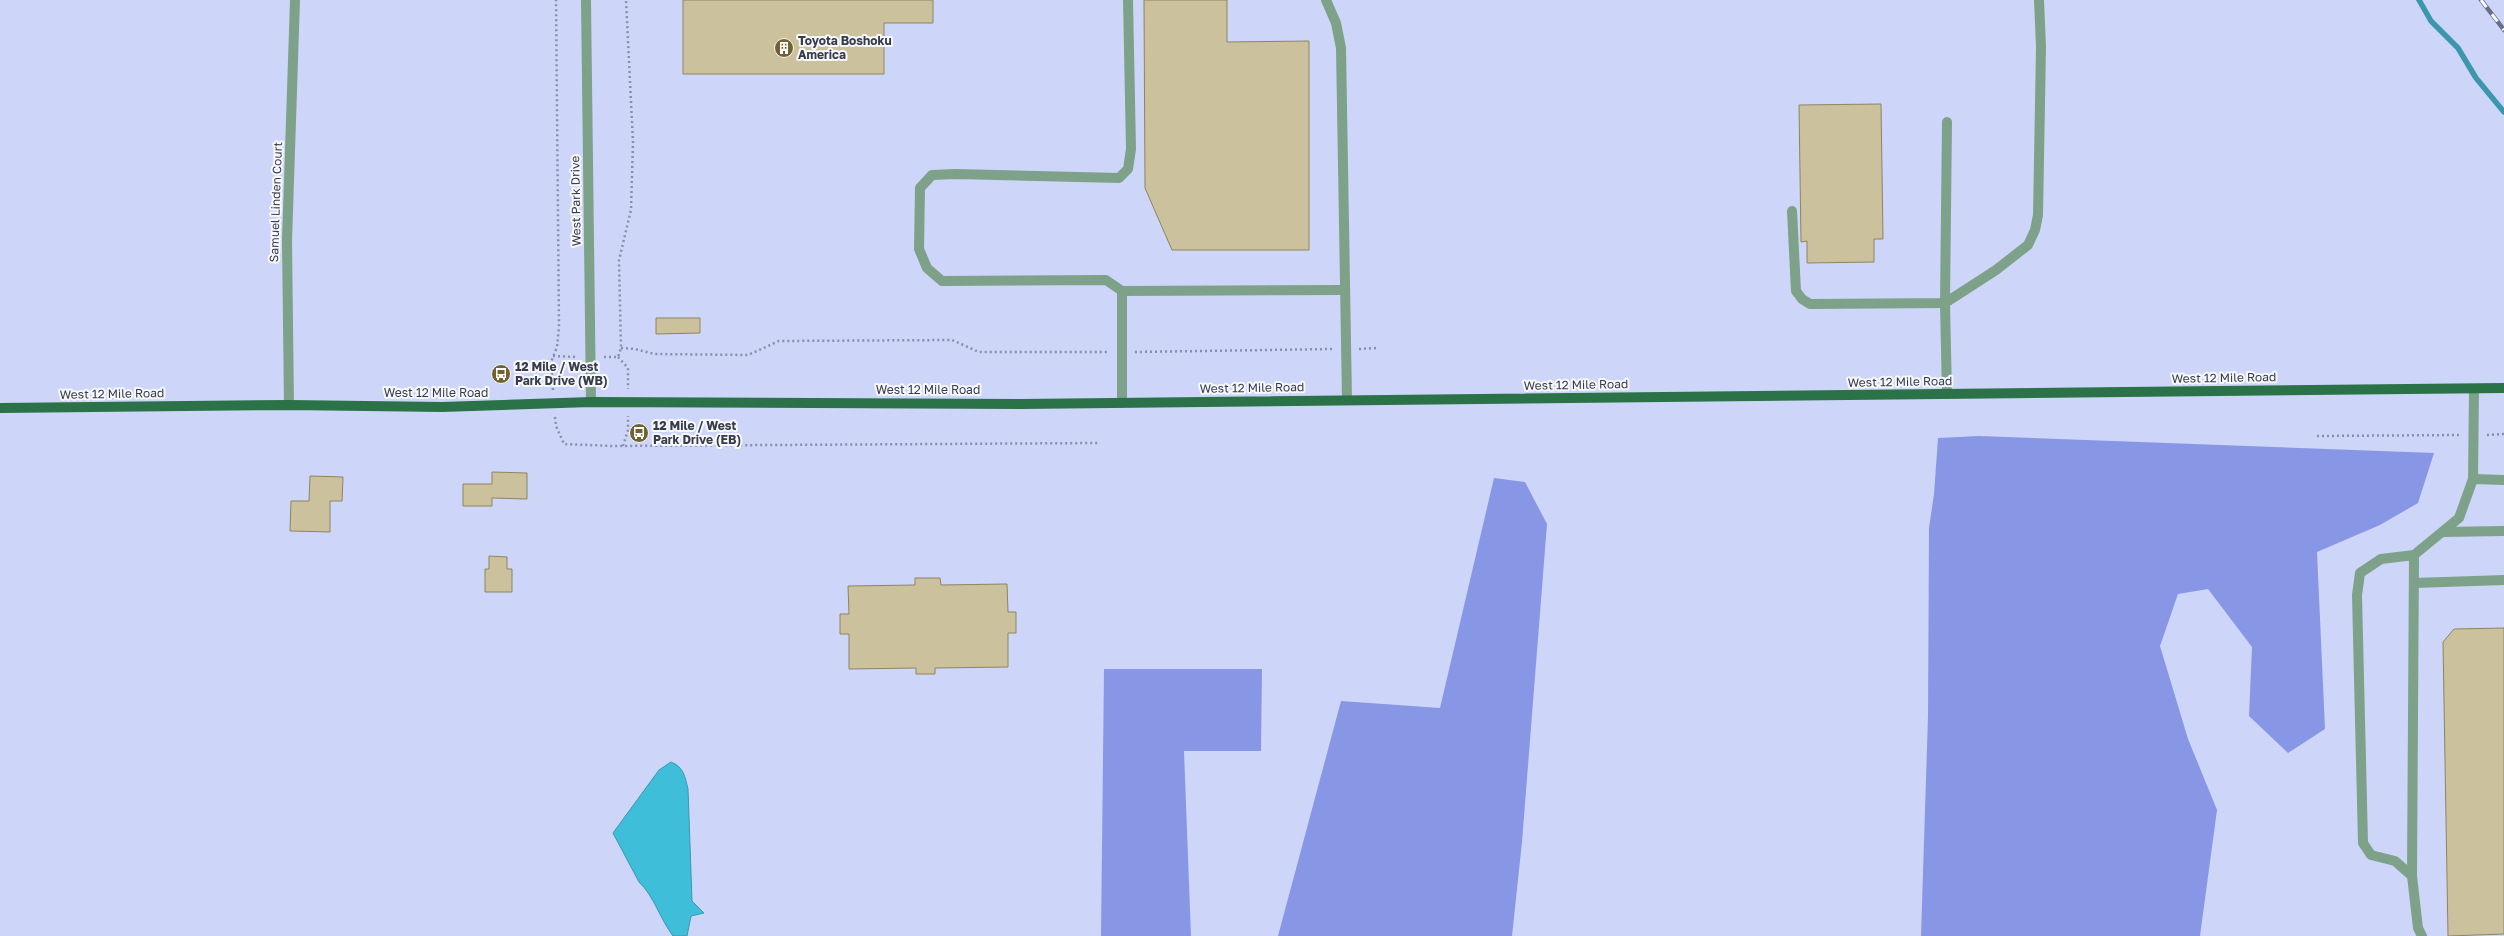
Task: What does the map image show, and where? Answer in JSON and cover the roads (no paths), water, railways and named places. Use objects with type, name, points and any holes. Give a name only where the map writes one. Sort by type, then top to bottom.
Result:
[{"type":"main road","name":"West 12 Mile Road","points":[[0,408],[289,405],[442,407],[591,402],[1122,402],[2504,388]]},
{"type":"street","name":"Samuel Linden Court","points":[[289,405],[287,242],[295,0]]},
{"type":"street","name":"West Park Drive","points":[[586,0],[591,402]]},
{"type":"street","points":[[1128,0],[1131,149],[1128,169],[1119,178],[955,174],[932,176],[920,188],[919,204],[919,250],[927,268],[942,281],[1106,280],[1122,291],[1345,290]]},
{"type":"street","points":[[1326,0],[1336,23],[1341,48],[1347,400]]},
{"type":"street","points":[[1792,211],[1796,291],[1802,299],[1810,304],[1945,303],[1996,270],[2028,245],[2036,230],[2038,215],[2041,54],[2039,0]]},
{"type":"street","points":[[1947,122],[1945,303],[1947,394]]},
{"type":"street","points":[[1122,291],[1122,402]]},
{"type":"street","points":[[2412,876],[2395,861],[2371,855],[2362,843],[2357,595],[2360,573],[2381,559],[2414,554],[2459,518],[2473,479],[2474,389]]},
{"type":"street","points":[[2473,479],[2504,480]]},
{"type":"street","points":[[2442,532],[2504,531]]},
{"type":"street","points":[[2414,554],[2412,876],[2418,928],[2422,936]]},
{"type":"street","points":[[2414,583],[2504,580]]},
{"type":"waterway","points":[[2419,0],[2431,21],[2458,48],[2476,78],[2504,112]]},
{"type":"railway","points":[[2481,0],[2504,30]]},
{"type":"place","name":"Toyota Boshoku America","points":[[784,48]]},
{"type":"place","name":"12 Mile / West Park Drive (WB)","points":[[501,374]]},
{"type":"place","name":"12 Mile / West Park Drive (EB)","points":[[639,433]]}]
